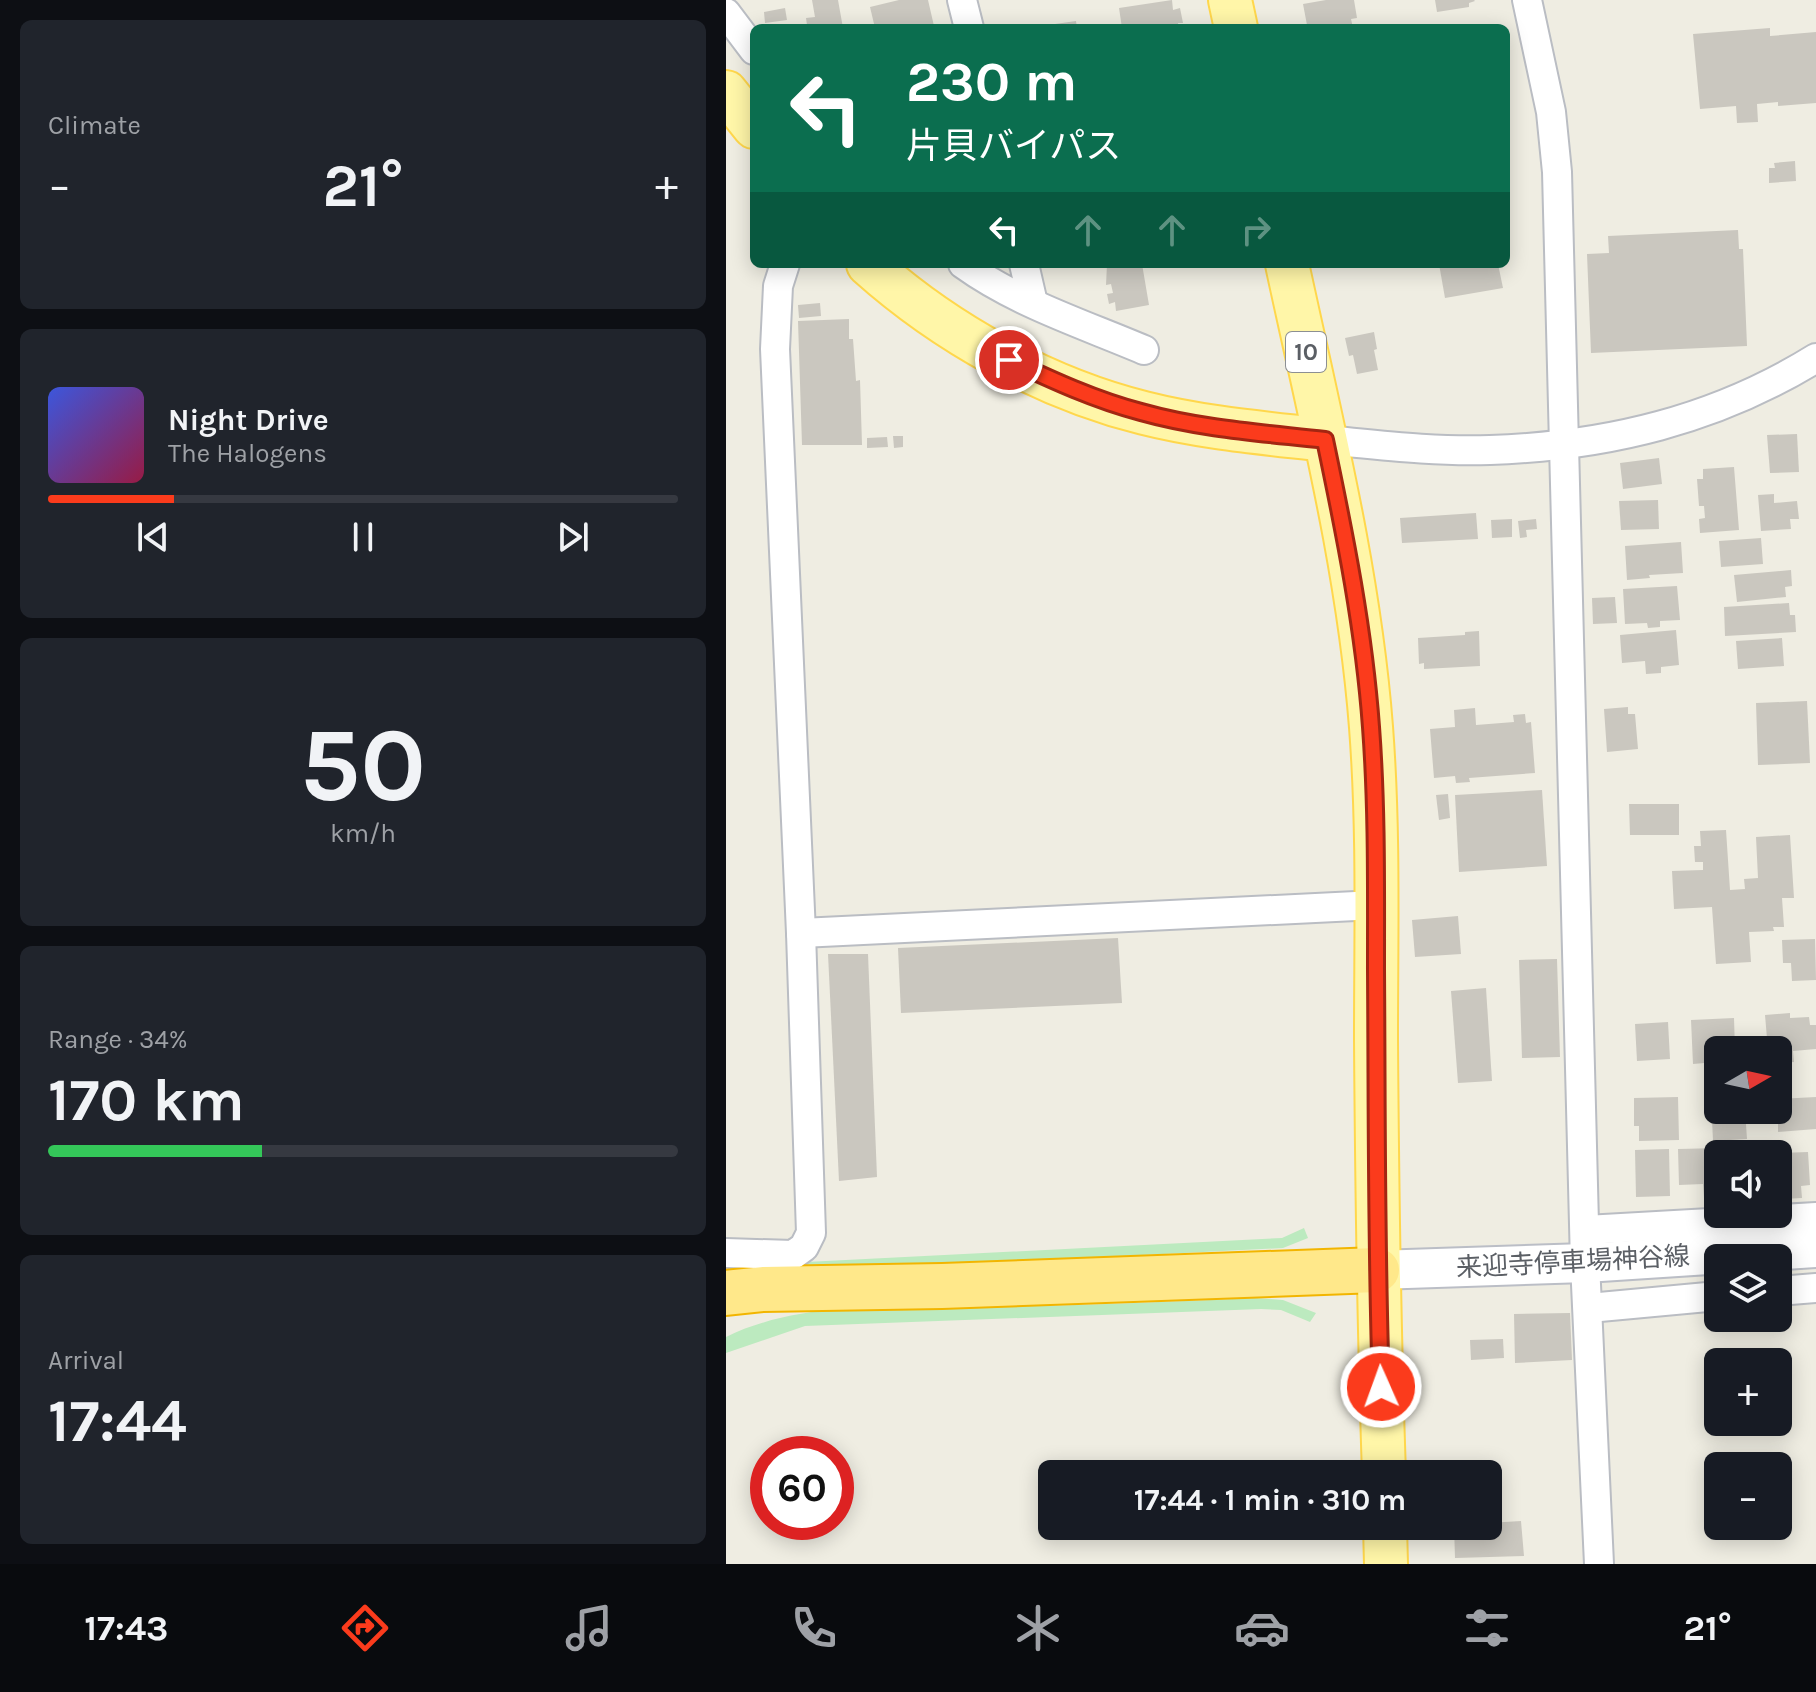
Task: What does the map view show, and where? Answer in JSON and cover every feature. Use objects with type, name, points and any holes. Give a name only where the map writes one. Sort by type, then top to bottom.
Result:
[{"type":"highway","points":[[726,1293],[763,1289],[942,1286],[1377,1270]]},
{"type":"highway","points":[[726,1317],[771,1304],[942,1286]]},
{"type":"main road","points":[[1230,0],[1235,24]]},
{"type":"main road","points":[[726,92],[750,122]]},
{"type":"main road","points":[[873,268],[948,326],[1009,360],[1080,393],[1159,416],[1220,428],[1325,440],[1345,534],[1365,657],[1375,803],[1377,1270],[1384,1460]]},
{"type":"main road","name":"10","points":[[1288,268],[1325,440]]},
{"type":"main road","name":"来迎寺停車場神谷線","points":[[1377,1270],[1586,1246],[1816,1248]]},
{"type":"main road","points":[[1385,1540],[1386,1564]]},
{"type":"street","points":[[962,0],[968,24]]},
{"type":"street","points":[[1527,0],[1551,112],[1557,172],[1586,1246],[1599,1564]]},
{"type":"street","points":[[726,13],[750,45]]},
{"type":"street","points":[[726,1253],[793,1255],[804,1247],[811,1233],[775,349],[778,286],[784,268]]},
{"type":"street","points":[[968,268],[985,280],[1033,303],[1144,350]]},
{"type":"street","points":[[1025,268],[1033,303]]},
{"type":"street","points":[[1325,440],[1488,451],[1564,446],[1707,413],[1756,392],[1816,358]]},
{"type":"street","points":[[801,933],[1376,905]]},
{"type":"street","points":[[1586,1246],[1816,1217]]},
{"type":"street","points":[[1792,1290],[1816,1288]]},
{"type":"street","points":[[1589,1308],[1704,1297]]},
{"type":"green space","points":[[1304,1228],[1308,1238],[1283,1248],[726,1276],[726,1266],[1282,1238]]},
{"type":"green space","points":[[1255,1298],[1283,1300],[1316,1313],[1310,1322],[1281,1310],[1261,1309],[805,1326],[726,1353],[726,1337],[759,1324],[834,1309],[915,1305],[1085,1305]]},
{"type":"building","points":[[812,0],[838,0],[842,24],[807,24],[806,18],[815,17]]},
{"type":"building","points":[[899,0],[928,0],[934,24],[874,24],[870,7]]},
{"type":"building","points":[[1172,0],[1173,10],[1180,8],[1183,23],[1121,24],[1119,8]]},
{"type":"building","points":[[1354,0],[1357,18],[1351,19],[1352,24],[1307,24],[1303,4]]},
{"type":"building","points":[[1435,0],[1475,1],[1469,3],[1469,7],[1437,12]]},
{"type":"building","points":[[785,8],[787,20],[765,23],[764,12]]},
{"type":"building","points":[[1770,28],[1770,36],[1816,32],[1816,103],[1757,104],[1758,122],[1737,123],[1736,106],[1700,109],[1693,34]]},
{"type":"building","points":[[1795,161],[1796,181],[1769,183],[1769,168],[1775,168],[1774,163]]},
{"type":"building","points":[[1738,230],[1739,249],[1743,249],[1747,346],[1591,353],[1587,254],[1609,253],[1608,236]]},
{"type":"building","points":[[1107,268],[1143,268],[1149,305],[1116,311],[1115,302],[1109,304],[1107,294],[1113,293],[1111,284],[1106,285]]},
{"type":"building","points":[[1440,268],[1499,268],[1503,288],[1445,298]]},
{"type":"building","points":[[820,303],[821,316],[799,318],[798,305]]},
{"type":"building","points":[[849,319],[856,381],[860,380],[862,445],[802,445],[798,321]]},
{"type":"building","points":[[1374,332],[1378,370],[1357,374],[1345,338]]},
{"type":"building","points":[[1797,434],[1799,472],[1770,473],[1767,435]]},
{"type":"building","points":[[893,436],[903,436],[903,447],[894,448]]},
{"type":"building","points":[[887,437],[888,447],[867,448],[867,438]]},
{"type":"building","points":[[1659,458],[1662,484],[1623,489],[1620,463]]},
{"type":"building","points":[[1734,467],[1739,530],[1700,533],[1699,519],[1705,518],[1704,506],[1699,506],[1697,479],[1703,479],[1703,469]]},
{"type":"building","points":[[1774,494],[1774,503],[1797,501],[1799,519],[1790,519],[1791,529],[1761,531],[1758,495]]},
{"type":"building","points":[[1658,500],[1659,529],[1621,530],[1619,501]]},
{"type":"building","points":[[1476,513],[1478,539],[1402,543],[1400,518]]},
{"type":"building","points":[[1512,519],[1512,537],[1492,538],[1491,520]]},
{"type":"building","points":[[1536,519],[1537,529],[1526,530],[1527,537],[1520,538],[1518,521]]},
{"type":"building","points":[[1761,538],[1763,564],[1721,567],[1719,541]]},
{"type":"building","points":[[1681,542],[1683,573],[1627,580],[1625,546]]},
{"type":"building","points":[[1791,570],[1792,586],[1785,587],[1786,597],[1737,602],[1734,575]]},
{"type":"building","points":[[1677,586],[1680,620],[1660,621],[1660,627],[1648,628],[1647,623],[1625,624],[1623,589]]},
{"type":"building","points":[[1615,597],[1617,623],[1593,624],[1592,598]]},
{"type":"building","points":[[1789,603],[1790,615],[1795,615],[1796,632],[1725,636],[1724,607]]},
{"type":"building","points":[[1676,630],[1679,665],[1661,667],[1661,673],[1646,674],[1645,661],[1622,663],[1620,635]]},
{"type":"building","points":[[1479,631],[1480,666],[1424,669],[1424,663],[1419,664],[1418,638]]},
{"type":"building","points":[[1782,638],[1784,666],[1738,669],[1736,641]]},
{"type":"building","points":[[1807,701],[1810,763],[1758,765],[1756,703]]},
{"type":"building","points":[[1628,707],[1628,714],[1635,714],[1638,749],[1607,752],[1604,709]]},
{"type":"building","points":[[1475,708],[1476,725],[1514,722],[1513,715],[1525,714],[1526,723],[1531,722],[1535,773],[1469,778],[1470,782],[1456,783],[1455,776],[1434,778],[1430,729],[1455,727],[1454,710]]},
{"type":"building","points":[[1542,790],[1547,866],[1459,872],[1455,795]]},
{"type":"building","points":[[1448,794],[1450,818],[1439,820],[1436,795]]},
{"type":"building","points":[[1629,804],[1679,804],[1679,835],[1630,835]]},
{"type":"building","points":[[1726,830],[1730,890],[1745,889],[1744,879],[1758,878],[1756,837],[1790,835],[1794,898],[1782,898],[1784,927],[1773,927],[1774,931],[1749,932],[1751,962],[1716,964],[1712,907],[1674,909],[1672,871],[1703,870],[1703,862],[1695,862],[1694,846],[1701,846],[1700,831]]},
{"type":"building","points":[[1458,916],[1461,954],[1415,957],[1412,920]]},
{"type":"building","points":[[1118,938],[1122,1003],[901,1013],[898,948]]},
{"type":"building","points":[[1815,939],[1816,980],[1792,981],[1791,963],[1783,963],[1782,940]]},
{"type":"building","points":[[828,954],[868,954],[877,1177],[839,1181]]},
{"type":"building","points":[[1557,959],[1560,1057],[1522,1058],[1519,960]]},
{"type":"building","points":[[1486,988],[1492,1081],[1458,1083],[1451,991]]},
{"type":"building","points":[[1790,1013],[1790,1018],[1809,1017],[1810,1025],[1816,1025],[1816,1049],[1793,1051],[1792,1062],[1792,1036],[1767,1036],[1765,1015]]},
{"type":"building","points":[[1734,1018],[1735,1036],[1704,1036],[1704,1063],[1693,1064],[1691,1020]]},
{"type":"building","points":[[1668,1022],[1670,1059],[1637,1061],[1635,1024]]},
{"type":"building","points":[[1678,1097],[1679,1140],[1639,1141],[1639,1126],[1634,1126],[1634,1098]]},
{"type":"building","points":[[1816,1097],[1816,1129],[1778,1132],[1778,1124],[1792,1124],[1792,1098]]},
{"type":"building","points":[[1712,1124],[1746,1124],[1747,1139],[1713,1140]]},
{"type":"building","points":[[1704,1148],[1704,1198],[1703,1184],[1679,1185],[1678,1149]]},
{"type":"building","points":[[1669,1149],[1670,1196],[1636,1197],[1635,1150]]},
{"type":"building","points":[[1808,1152],[1810,1185],[1801,1186],[1802,1198],[1792,1199],[1792,1153]]},
{"type":"building","points":[[1570,1313],[1572,1360],[1515,1363],[1514,1314]]},
{"type":"building","points":[[1503,1339],[1504,1358],[1471,1360],[1470,1340]]},
{"type":"building","points":[[1521,1521],[1524,1556],[1455,1558],[1454,1540],[1502,1540],[1502,1522]]},
{"type":"route","points":[[1009,360],[1080,393],[1144,413],[1220,428],[1325,440],[1345,534],[1365,657],[1371,729],[1376,817],[1377,1270],[1381,1387]]}]
